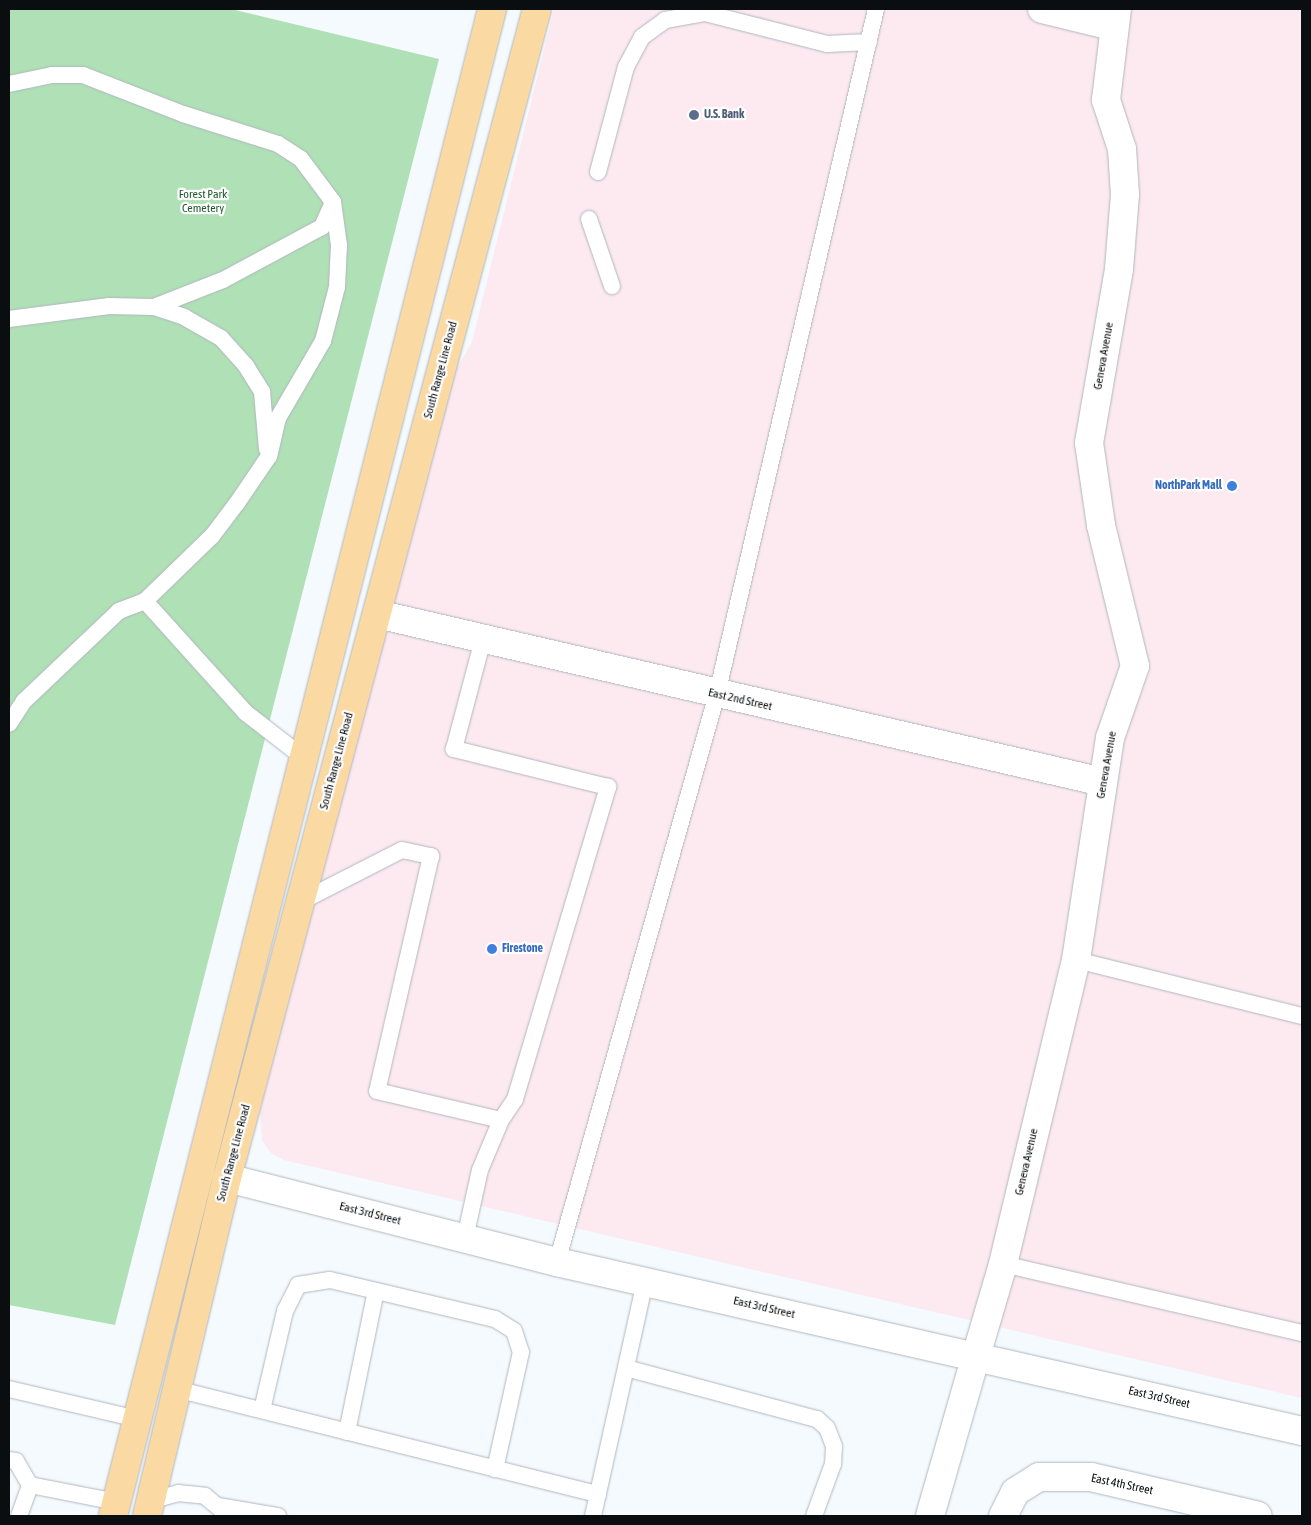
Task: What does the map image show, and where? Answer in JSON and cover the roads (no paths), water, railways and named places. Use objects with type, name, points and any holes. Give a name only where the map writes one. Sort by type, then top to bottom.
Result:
[{"type":"main road","points":[[115,1509],[492,9]]},
{"type":"main road","name":"South Range Line Road","points":[[148,1508],[227,1178],[537,9]]},
{"type":"street","points":[[1042,9],[1114,17]]},
{"type":"street","name":"Geneva Avenue","points":[[930,1516],[1003,1264],[1076,960],[1110,738],[1135,666],[1100,525],[1089,443],[1119,269],[1126,195],[1122,149],[1106,100],[1114,17]]},
{"type":"street","name":"East 2nd Street","points":[[376,614],[1103,782]]},
{"type":"street","name":"East 3rd Street","points":[[227,1178],[557,1262],[1302,1431]]},
{"type":"street","name":"East 4th Street","points":[[1003,1516],[1015,1492],[1039,1477],[1091,1477],[1258,1516]]},
{"type":"lane","points":[[557,1262],[717,694],[876,9]]},
{"type":"lane","points":[[598,172],[626,67],[642,37],[665,20],[706,13],[827,44],[869,42]]},
{"type":"lane","points":[[9,84],[52,75],[83,75],[183,114],[278,144],[301,159],[333,202],[340,245],[337,287],[323,340],[278,418],[269,456],[212,536],[145,601],[119,611],[24,700],[9,724]]},
{"type":"lane","points":[[154,307],[223,280],[322,227],[333,202]]},
{"type":"lane","points":[[589,219],[612,286]]},
{"type":"lane","points":[[10,318],[109,306],[154,307],[184,317],[221,338],[246,366],[262,392],[269,456]]},
{"type":"lane","points":[[145,601],[246,713],[304,758]]},
{"type":"lane","points":[[465,1238],[480,1170],[501,1120],[515,1098],[608,787],[454,749],[483,639]]},
{"type":"lane","points":[[300,902],[402,850],[431,856],[377,1091],[501,1120]]},
{"type":"lane","points":[[1076,960],[1302,1016]]},
{"type":"lane","points":[[1003,1264],[1302,1333]]},
{"type":"lane","points":[[262,1410],[286,1311],[298,1285],[330,1280],[495,1319],[514,1331],[522,1352],[495,1469]]},
{"type":"lane","points":[[593,1516],[645,1282]]},
{"type":"lane","points":[[347,1432],[376,1291]]},
{"type":"lane","points":[[626,1368],[817,1419],[827,1428],[834,1446],[833,1464],[814,1516]]},
{"type":"lane","points":[[9,1389],[138,1419]]},
{"type":"lane","points":[[176,1389],[598,1494]]},
{"type":"lane","points":[[9,1460],[16,1461],[30,1485],[115,1509]]},
{"type":"lane","points":[[19,1516],[30,1485]]},
{"type":"lane","points":[[148,1508],[178,1493],[205,1496],[223,1511],[278,1516]]},
{"type":"place","name":"U.S. Bank","points":[[694,115]]},
{"type":"place","name":"NorthPark Mall","points":[[1232,486]]},
{"type":"place","name":"Firestone","points":[[492,949]]},
{"type":"park label","name":"Forest Park Cemetery","points":[[203,202]]}]
